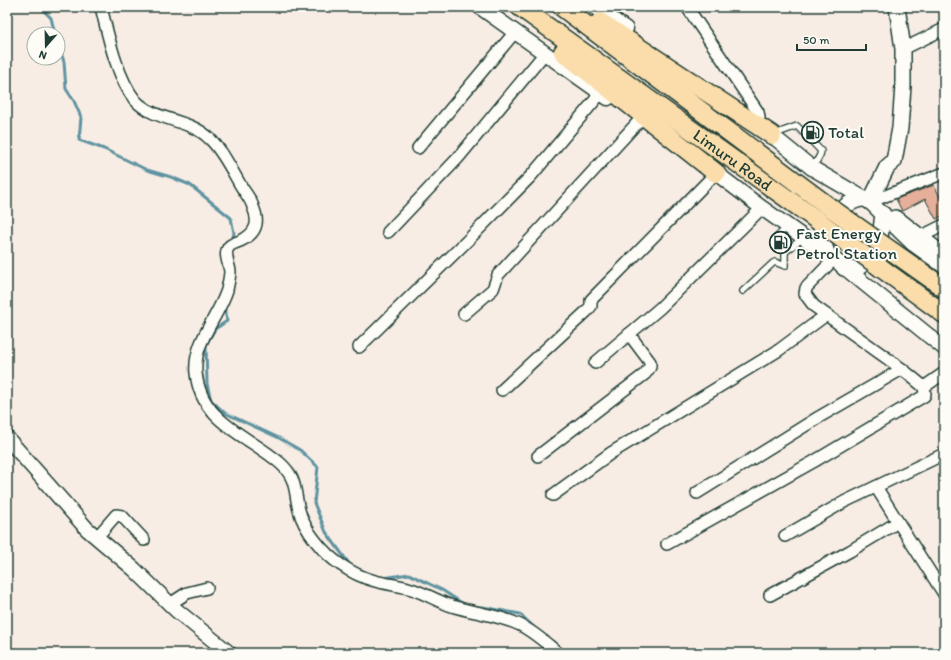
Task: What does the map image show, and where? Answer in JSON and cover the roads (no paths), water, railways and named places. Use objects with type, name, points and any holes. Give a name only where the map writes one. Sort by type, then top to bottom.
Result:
[{"type":"highway","points":[[506,7],[716,173]]},
{"type":"highway","name":"Limuru Road","points":[[520,7],[817,220],[944,314]]},
{"type":"highway","name":"Limuru Road","points":[[562,7],[828,206],[944,288]]},
{"type":"highway","points":[[578,7],[772,135]]},
{"type":"main road","points":[[885,217],[880,238],[865,262],[858,268],[850,269],[835,261],[824,246],[827,234],[846,206],[857,199],[867,200],[887,167],[894,161],[900,128],[903,86],[902,49],[897,7]]},
{"type":"street","points":[[101,7],[116,61],[128,90],[137,102],[150,111],[191,126],[212,140],[253,205],[256,226],[247,238],[230,245],[227,249],[226,252],[230,274],[226,291],[219,310],[200,344],[196,356],[196,374],[203,398],[218,420],[280,463],[292,477],[303,522],[316,542],[327,555],[342,566],[373,581],[420,592],[451,606],[519,624],[534,633],[558,653]]},
{"type":"street","points":[[480,7],[639,121],[716,173],[835,261],[944,348]]},
{"type":"street","points":[[595,7],[758,124],[812,168],[867,200],[912,243],[944,266]]},
{"type":"street","points":[[686,7],[758,112],[760,117],[758,124]]},
{"type":"street","points":[[902,49],[944,29]]},
{"type":"street","points":[[418,148],[515,32]]},
{"type":"street","points":[[388,232],[458,158],[545,53]]},
{"type":"street","points":[[359,346],[468,240],[531,176],[601,93]]},
{"type":"street","points":[[464,314],[493,289],[498,275],[639,121]]},
{"type":"street","points":[[502,390],[591,306],[591,300],[716,173]]},
{"type":"street","points":[[867,200],[944,173]]},
{"type":"street","points":[[595,363],[660,308],[762,208]]},
{"type":"street","points":[[885,217],[898,217],[943,251]]},
{"type":"street","points":[[922,236],[944,225]]},
{"type":"street","points":[[667,544],[806,466],[926,394],[924,387],[902,369],[826,315],[814,306],[808,299],[805,294],[806,288],[835,261]]},
{"type":"street","points":[[553,495],[611,453],[779,350],[826,315]]},
{"type":"street","points":[[538,456],[645,374],[650,367],[650,362],[629,334]]},
{"type":"street","points":[[697,493],[819,417],[902,369]]},
{"type":"street","points":[[924,387],[944,373]]},
{"type":"street","points":[[7,438],[87,529],[134,569],[170,604],[229,653]]},
{"type":"street","points":[[785,536],[844,502],[944,454]]},
{"type":"street","points":[[876,487],[944,594]]},
{"type":"street","points":[[97,537],[116,515],[122,516],[144,540]]},
{"type":"street","points":[[770,595],[857,547],[898,522]]},
{"type":"street","points":[[170,604],[187,593],[207,588]]},
{"type":"lane","points":[[772,135],[796,126],[821,151],[812,168]]},
{"type":"lane","points":[[743,291],[773,263],[775,262],[785,266],[785,252],[775,239],[788,226]]},
{"type":"lane","points":[[785,252],[804,238]]},
{"type":"waterway","points":[[40,7],[51,18],[53,26]]},
{"type":"waterway","points":[[64,66],[66,89],[74,101],[81,117],[79,140],[104,149],[147,170],[171,177],[190,185],[231,218],[234,233],[232,241]]},
{"type":"waterway","points":[[224,305],[227,321],[215,329],[206,345],[207,384],[211,400],[225,413],[279,438],[300,450],[318,467],[314,503],[326,532],[350,565]]},
{"type":"waterway","points":[[383,578],[409,574],[442,590],[465,605]]},
{"type":"waterway","points":[[476,607],[520,614],[537,630]]},
{"type":"place","name":"Total","points":[[813,132]]},
{"type":"place","name":"Fast Energy Petrol Station","points":[[780,243]]}]
